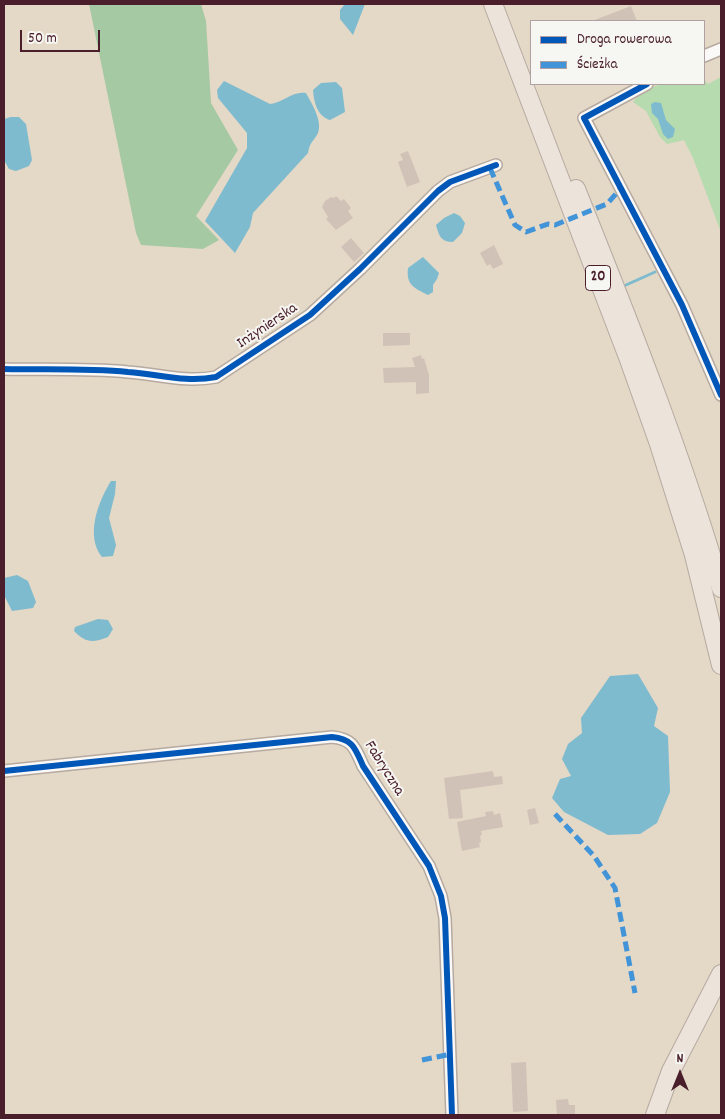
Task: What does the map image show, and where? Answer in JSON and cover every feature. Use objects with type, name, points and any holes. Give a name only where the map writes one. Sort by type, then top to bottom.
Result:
[{"type":"main road","name":"20","points":[[493,4],[621,338],[659,444],[694,555],[721,665]]},
{"type":"main road","points":[[504,4],[530,70]]},
{"type":"main road","name":"20","points":[[535,85],[674,440],[702,523],[721,588]]},
{"type":"main road","points":[[655,1115],[672,1071],[721,974]]},
{"type":"street","points":[[705,56],[721,49]]},
{"type":"street","points":[[645,85],[584,118],[682,305],[721,394]]},
{"type":"street","name":"Inżynierska","points":[[4,369],[129,372],[186,380],[216,377],[310,315],[360,269],[438,191],[450,182],[496,165]]},
{"type":"street","name":"Fabryczna","points":[[4,770],[332,737],[343,738],[350,742],[363,766],[428,866],[440,896],[445,918],[452,1115]]},
{"type":"green space","points":[[89,4],[201,4],[206,21],[211,103],[238,150],[196,216],[219,240],[203,249],[141,245],[136,233]]},
{"type":"green space","points":[[721,77],[721,232],[693,158],[684,140],[667,144],[660,137],[646,111],[633,102],[640,94],[656,86],[705,85],[705,80],[708,84]]},
{"type":"water","points":[[345,4],[365,4],[353,35],[340,19],[340,10]]},
{"type":"water","points":[[224,81],[270,104],[279,102],[292,95],[306,93],[319,125],[319,130],[310,145],[308,153],[253,213],[250,227],[235,253],[205,221],[247,148],[247,133],[218,98],[217,90]]},
{"type":"water","points":[[336,82],[342,88],[345,112],[330,120],[319,112],[315,104],[313,90],[321,83]]},
{"type":"water","points":[[655,102],[661,103],[666,120],[675,129],[673,137],[668,139],[663,134],[658,119],[652,113],[651,104]]},
{"type":"water","points":[[19,117],[26,124],[32,160],[29,166],[16,171],[9,169],[4,160],[4,119]]},
{"type":"water","points":[[454,213],[460,216],[465,223],[462,233],[453,242],[449,242],[441,238],[436,225]]},
{"type":"water","points":[[423,257],[439,273],[433,285],[433,292],[428,295],[415,288],[408,278],[408,268]]},
{"type":"water","points":[[111,481],[116,481],[109,518],[116,545],[113,556],[102,557],[94,539],[95,519]]},
{"type":"water","points":[[17,575],[28,581],[36,602],[33,608],[12,611],[4,595],[4,578]]},
{"type":"water","points":[[98,619],[108,620],[113,629],[108,637],[90,641],[82,638],[74,631],[75,627]]},
{"type":"water","points":[[638,674],[658,708],[654,726],[668,736],[670,792],[657,823],[640,834],[608,835],[564,812],[552,798],[560,779],[571,776],[562,759],[568,744],[582,733],[581,718],[610,676]]},
{"type":"building","points":[[631,6],[637,20],[595,20]]},
{"type":"building","points":[[408,151],[420,182],[407,187],[398,162],[403,160],[400,154]]},
{"type":"building","points":[[336,196],[341,201],[344,199],[351,208],[348,211],[353,218],[336,230],[326,219],[328,217],[322,207],[325,201]]},
{"type":"building","points":[[351,238],[364,253],[354,262],[341,247]]},
{"type":"building","points":[[494,245],[503,264],[493,269],[490,264],[487,266],[480,253]]},
{"type":"building","points":[[383,333],[410,333],[410,345],[383,346]]},
{"type":"building","points":[[421,355],[422,359],[424,358],[429,375],[429,393],[416,394],[416,382],[384,383],[383,368],[415,367],[412,358]]},
{"type":"building","points":[[493,771],[494,777],[502,776],[503,784],[460,790],[463,818],[449,819],[444,778]]},
{"type":"building","points":[[535,808],[539,823],[530,825],[527,810]]},
{"type":"building","points":[[493,811],[494,815],[500,813],[503,827],[481,831],[480,847],[462,851],[457,822],[486,816],[485,812]]},
{"type":"building","points":[[526,1062],[528,1111],[513,1112],[511,1063]]},
{"type":"building","points":[[568,1099],[569,1105],[575,1105],[575,1115],[557,1115],[556,1100]]},
{"type":"waterway","points":[[626,285],[655,272]]},
{"type":"marked path","points":[[490,168],[515,225],[526,232],[548,224],[555,225],[607,204],[621,188]]},
{"type":"marked path","points":[[555,814],[594,856],[615,888],[635,993]]},
{"type":"marked path","points":[[422,1060],[451,1054]]},
{"type":"cycle path","points":[[645,85],[584,118],[682,305],[721,395]]},
{"type":"cycle path","points":[[4,369],[113,371],[194,379],[216,377],[310,315],[360,269],[438,191],[450,182],[496,165]]},
{"type":"cycle path","points":[[4,771],[332,737],[349,742],[429,866],[441,896],[445,918],[452,1115]]}]
